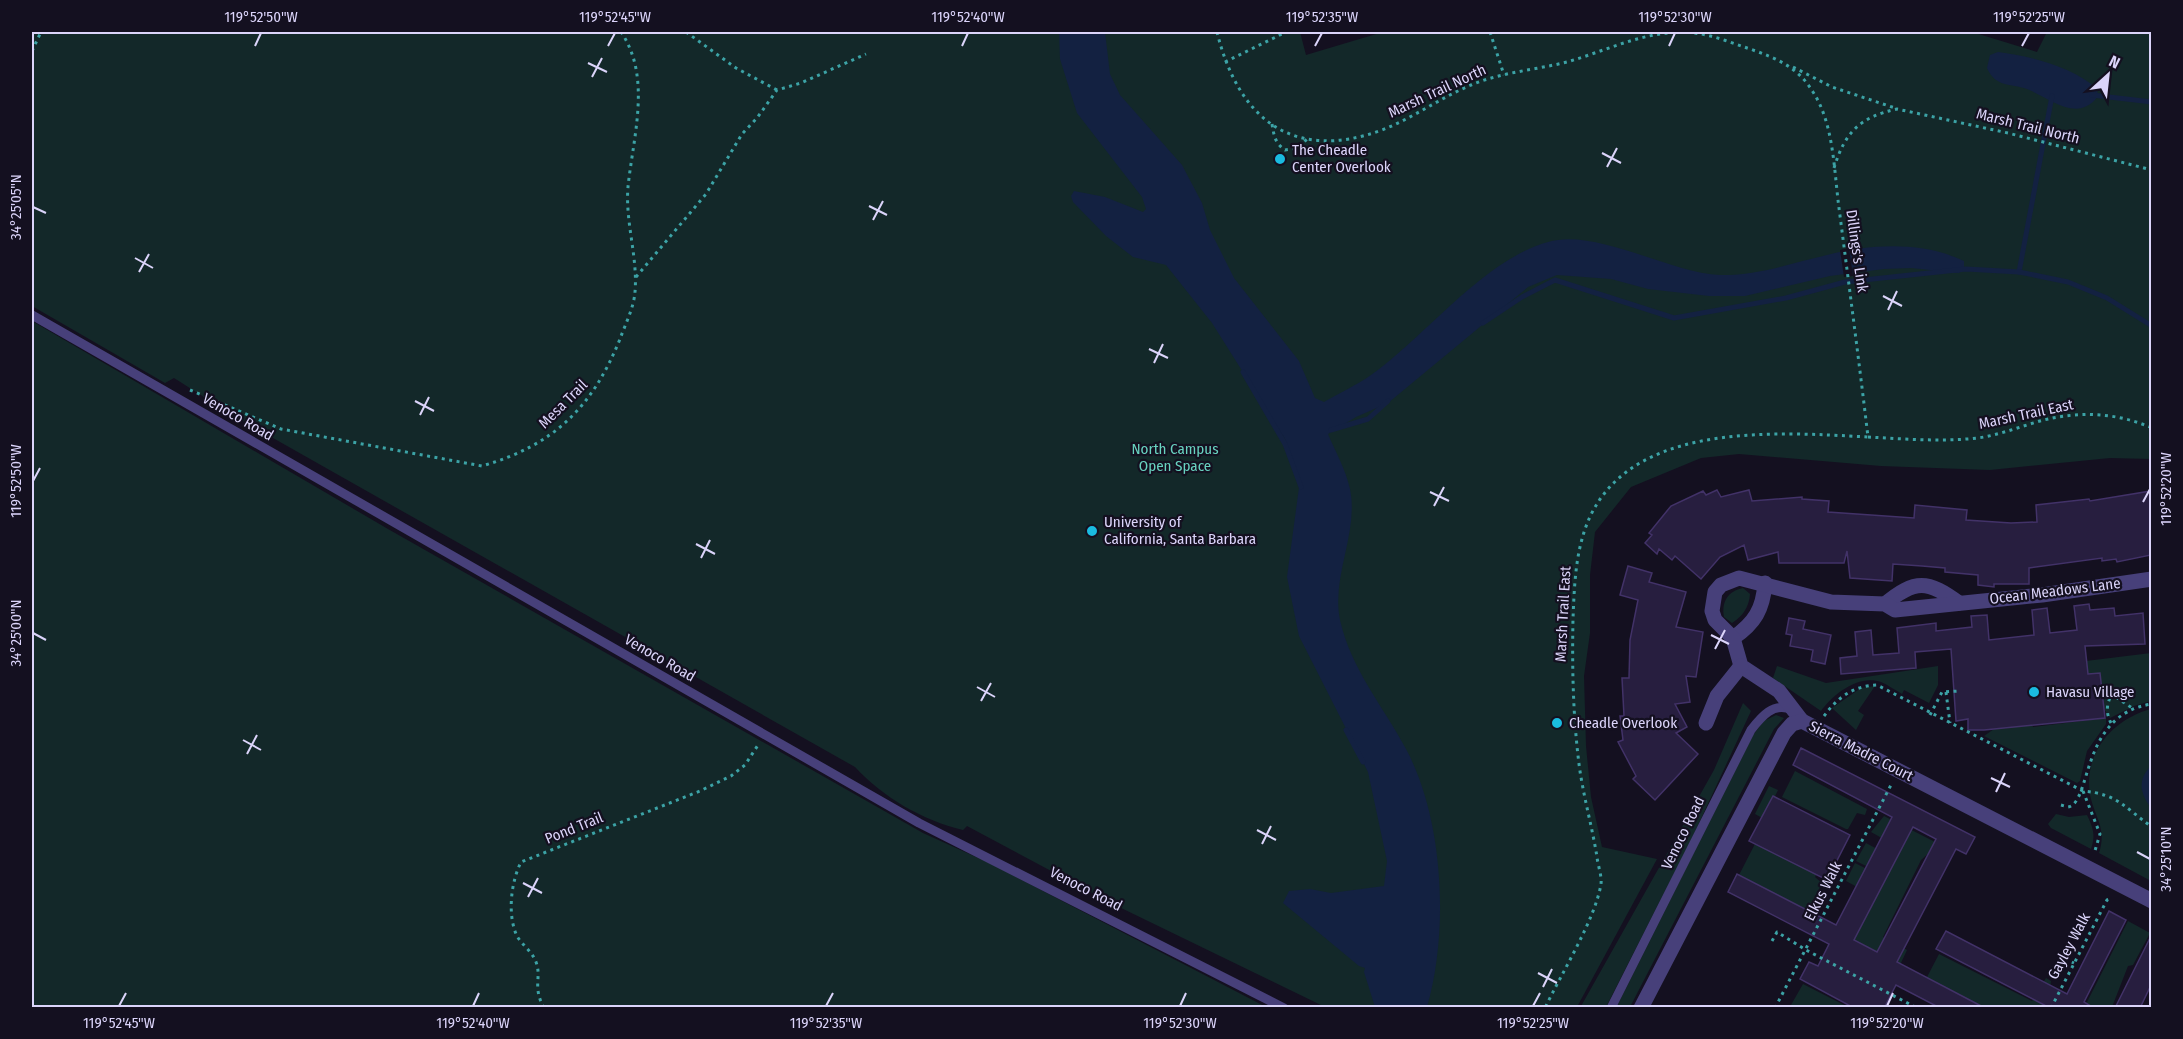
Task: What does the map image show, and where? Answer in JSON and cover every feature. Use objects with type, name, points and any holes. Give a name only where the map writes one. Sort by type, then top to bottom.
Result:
[{"type":"street","name":"Ocean Meadows Lane","points":[[1741,666],[1733,638],[1715,620],[1712,611],[1715,592],[1721,585],[1739,578],[1766,583],[1831,602],[1885,604],[1895,610],[2042,595],[2151,579]]},
{"type":"street","points":[[1733,638],[1749,628],[1760,613],[1766,583]]},
{"type":"street","points":[[1885,604],[1904,588],[1936,586],[1959,603]]},
{"type":"street","points":[[1706,723],[1717,696],[1741,666],[1779,691],[1802,721]]},
{"type":"street","name":"Sierra Madre Court","points":[[1641,1008],[1784,733],[1792,724],[1802,721],[2151,901]]},
{"type":"lane","name":"Venoco Road","points":[[32,315],[919,823],[1284,1008]]},
{"type":"lane","name":"Venoco Road","points":[[1611,1008],[1751,730],[1764,714],[1778,707],[1792,711],[1802,721]]},
{"type":"path","points":[[32,51],[41,32]]},
{"type":"path","name":"Mesa Trail","points":[[196,392],[281,429],[482,466],[507,459],[540,442],[565,423],[592,395],[607,371],[635,293],[627,196],[640,93],[635,63],[621,32]]},
{"type":"path","points":[[686,32],[735,68],[777,90]]},
{"type":"path","name":"Marsh Trail North","points":[[1217,32],[1224,62],[1244,100],[1272,124],[1307,139],[1339,141],[1363,136],[1408,118],[1470,86],[1504,75],[1565,62],[1628,41],[1664,33],[1686,32],[1726,41],[1788,64],[1832,87],[1897,109],[2008,133],[2151,170]]},
{"type":"path","points":[[1224,62],[1286,32]]},
{"type":"path","points":[[1490,32],[1504,75]]},
{"type":"path","points":[[635,278],[706,194],[742,135],[777,90],[801,83],[866,54]]},
{"type":"path","name":"Marsh Trail North","points":[[1788,64],[1801,76],[1824,112],[1835,178]]},
{"type":"path","name":"Marsh Trail North","points":[[1834,170],[1838,156],[1853,128],[1879,113],[1897,109]]},
{"type":"path","points":[[1272,124],[1278,145],[1285,150],[1298,148],[1307,139]]},
{"type":"path","name":"Dillings's Link","points":[[1835,178],[1868,437]]},
{"type":"path","name":"Marsh Trail East","points":[[1545,1008],[1593,909],[1601,883],[1579,765],[1572,682],[1577,571],[1582,538],[1593,510],[1620,476],[1637,464],[1700,441],[1770,433],[1923,440],[1979,438],[2042,420],[2080,414],[2134,420],[2151,428]]},
{"type":"path","points":[[1824,717],[1835,701],[1856,687],[1877,685],[2083,791],[2102,793],[2122,802],[2151,827]]},
{"type":"path","points":[[1931,714],[1942,692],[1959,691]]},
{"type":"path","points":[[2103,691],[2112,694],[2132,708]]},
{"type":"path","points":[[1947,692],[1950,723]]},
{"type":"path","points":[[2111,724],[2107,715],[2108,700],[2112,694]]},
{"type":"path","points":[[2061,805],[2073,806],[2083,791],[2092,751],[2111,724],[2132,708],[2151,704]]},
{"type":"path","name":"Pond Trail","points":[[544,1008],[536,993],[537,964],[527,945],[518,936],[512,909],[514,876],[521,862],[700,791],[731,776],[745,765],[764,736]]},
{"type":"path","name":"Elkus Walk","points":[[1775,1008],[1891,785]]},
{"type":"path","points":[[2083,791],[2100,834],[2088,868]]},
{"type":"path","name":"Gayley Walk","points":[[2051,1008],[2107,900],[2112,898]]},
{"type":"path","points":[[1772,941],[1777,932],[1806,950],[1917,1008]]},
{"type":"path","points":[[2065,959],[2074,963]]},
{"type":"green space","name":"North Campus Open Space","points":[[32,32],[1300,32],[1306,55],[1383,32],[1972,32],[2037,52],[2047,32],[2151,32],[2151,459],[2110,458],[1990,470],[1881,466],[1739,454],[1701,458],[1631,487],[1595,532],[1590,575],[1590,633],[1584,676],[1586,746],[1591,797],[1602,847],[1657,859],[1577,1007],[1325,1007],[1115,905],[967,826],[963,830],[918,814],[878,789],[855,767],[234,416],[174,378],[165,383],[32,306]]},
{"type":"green space","points":[[32,321],[388,529],[923,833],[987,862],[1266,1007],[32,1007]]},
{"type":"green space","points":[[1743,588],[1750,594],[1747,607],[1732,623],[1724,617],[1725,602],[1733,592]]},
{"type":"green space","points":[[2151,653],[2151,701],[2134,706],[2110,718],[2104,709],[2100,673],[2088,674],[2086,661]]},
{"type":"green space","points":[[1777,666],[1826,683],[1938,666],[1938,685],[1929,703],[1904,690],[1902,694],[1881,682],[1864,681],[1839,692],[1821,711],[1773,678]]},
{"type":"green space","points":[[1875,686],[1858,711],[1864,715],[1856,730],[1832,708],[1861,688]]},
{"type":"green space","points":[[1743,703],[1751,711],[1693,836],[1606,1007],[1580,1008],[1714,770]]},
{"type":"green space","points":[[2151,709],[2151,881],[2099,853],[2102,837],[2090,795],[2089,780],[2091,765],[2104,740],[2124,721]]},
{"type":"green space","points":[[1776,715],[1784,718],[1774,729],[1630,1007],[1616,1008],[1753,735],[1764,721]]},
{"type":"green space","points":[[2106,718],[2106,724],[2087,751],[2080,781],[2077,783],[1984,736],[1994,729],[2011,728],[2011,723],[2033,727]]},
{"type":"green space","points":[[1795,771],[1867,809],[1865,815],[1857,813],[1846,829],[1782,797]]},
{"type":"green space","points":[[1769,786],[1778,790],[1764,819],[1755,814]]},
{"type":"green space","points":[[2056,814],[2069,817],[2087,815],[2093,832],[2091,849],[2051,828],[2048,824]]},
{"type":"green space","points":[[1884,816],[1939,844],[1921,860],[1883,937],[1907,950],[1900,965],[1848,938],[1896,846],[1871,832]]},
{"type":"green space","points":[[1757,840],[1818,871],[1815,877],[1822,883],[1814,900],[1820,904],[1813,915],[1738,877]]},
{"type":"green space","points":[[1866,843],[1879,850],[1870,868],[1856,861]]},
{"type":"green space","points":[[1855,863],[1869,870],[1859,888],[1846,881]]},
{"type":"green space","points":[[2128,921],[2150,933],[2133,965],[2128,966],[2112,1007],[2097,1005],[2100,1007],[2084,1008]]},
{"type":"green space","points":[[1939,954],[2032,1001],[2046,978],[2051,981],[2049,995],[2043,1007],[1981,1008],[1926,979]]},
{"type":"green space","points":[[1803,984],[1848,1007],[1791,1005]]},
{"type":"water","points":[[1059,32],[1105,32],[1110,74],[1120,95],[1182,165],[1202,203],[1210,230],[1234,278],[1299,361],[1315,398],[1324,402],[1371,375],[1455,301],[1501,265],[1524,251],[1548,242],[1567,239],[1588,241],[1679,267],[1720,275],[1760,271],[1861,248],[1914,247],[1964,261],[1964,268],[1959,273],[1911,268],[1884,269],[1830,276],[1745,296],[1709,296],[1648,289],[1611,279],[1557,275],[1528,287],[1388,403],[1356,417],[1328,434],[1346,475],[1352,505],[1339,587],[1340,620],[1345,638],[1360,671],[1406,749],[1419,777],[1435,842],[1440,911],[1434,977],[1427,1007],[1375,1007],[1364,972],[1365,968],[1359,966],[1283,903],[1289,891],[1310,889],[1331,893],[1384,886],[1387,861],[1368,772],[1299,636],[1287,577],[1300,480],[1285,439],[1212,323],[1166,265],[1133,257],[1106,236],[1073,202],[1071,196],[1074,191],[1105,197],[1143,212],[1146,209],[1142,197],[1077,113],[1060,59]]},
{"type":"water","points":[[1998,52],[2024,56],[2076,74],[2097,89],[2098,96],[2082,108],[2073,108],[2054,103],[2027,89],[1999,82],[1987,68],[1990,55]]},
{"type":"water","points":[[2151,766],[2151,808],[2142,792],[2142,781]]},
{"type":"pier","points":[[1849,248],[1853,276],[1844,277],[1840,250]]},
{"type":"building","points":[[1717,490],[1721,497],[1749,490],[1752,501],[1802,497],[1802,499],[1829,501],[1828,512],[1914,518],[1915,505],[1967,510],[1966,520],[2011,523],[2037,522],[2036,505],[2089,499],[2090,501],[2151,491],[2151,555],[2117,562],[2116,559],[2102,561],[2102,558],[2029,568],[2029,584],[1994,584],[1994,587],[1978,585],[1978,575],[1945,572],[1945,568],[1893,564],[1892,581],[1850,578],[1847,551],[1844,563],[1779,563],[1778,552],[1748,560],[1744,545],[1720,557],[1701,579],[1675,556],[1672,560],[1659,549],[1657,554],[1645,543],[1652,535],[1649,533],[1671,506],[1703,491],[1706,495]]},
{"type":"building","points":[[1628,566],[1652,573],[1649,582],[1686,592],[1676,627],[1703,632],[1696,677],[1686,676],[1690,702],[1675,704],[1687,727],[1676,733],[1698,754],[1655,800],[1633,779],[1636,776],[1618,742],[1623,740],[1620,716],[1624,716],[1622,678],[1629,678],[1630,640],[1638,600],[1620,595]]},
{"type":"building","points":[[2089,604],[2090,610],[2114,608],[2115,616],[2143,613],[2145,644],[2085,646],[2088,674],[2100,673],[2105,718],[1968,730],[1968,719],[1956,721],[1951,649],[1915,652],[1916,668],[1841,674],[1840,658],[1857,656],[1855,632],[1871,630],[1873,655],[1899,653],[1897,628],[1936,623],[1936,631],[1972,627],[1971,616],[1987,615],[1989,640],[2034,635],[2032,610],[2047,608],[2050,633],[2077,630],[2074,606]]},
{"type":"building","points":[[1789,618],[1805,621],[1803,629],[1831,635],[1825,664],[1811,661],[1813,650],[1790,646],[1792,635],[1786,634]]},
{"type":"building","points":[[1801,748],[1975,837],[1966,854],[1956,849],[1897,962],[1985,1008],[1940,1008],[1896,985],[1884,1008],[1854,1008],[1800,979],[1809,962],[1818,966],[1829,944],[1728,892],[1737,874],[1836,925],[1892,817],[1793,765]],"holes":[[[1913,827],[1936,839],[1877,952],[1854,940]]]},
{"type":"building","points":[[1773,796],[1850,835],[1827,880],[1749,841]]},
{"type":"building","points":[[2109,911],[2126,920],[2084,1002],[2094,1008],[2050,1008],[1936,949],[1946,931],[2067,994]]},
{"type":"building","points":[[2151,936],[2151,985],[2140,1008],[2115,1008]]},
{"type":"waterway","points":[[2092,95],[2152,102]]},
{"type":"waterway","points":[[2019,272],[2052,96]]},
{"type":"waterway","points":[[1483,323],[1522,297],[1555,280],[1674,318],[1786,298],[1845,282],[1966,269],[2019,272],[2068,282],[2107,298],[2152,326]]},
{"type":"waterway","points":[[1243,372],[1285,444],[1301,487]]},
{"type":"waterway","points":[[1331,430],[1368,419],[1388,401]]},
{"type":"waterway","points":[[1346,730],[1363,762]]},
{"type":"place","name":"The Cheadle Center Overlook","points":[[1280,159]]},
{"type":"place","name":"University of California, Santa Barbara","points":[[1092,531]]},
{"type":"place","name":"Havasu Village","points":[[2034,692]]},
{"type":"place","name":"Cheadle Overlook","points":[[1557,723]]}]
